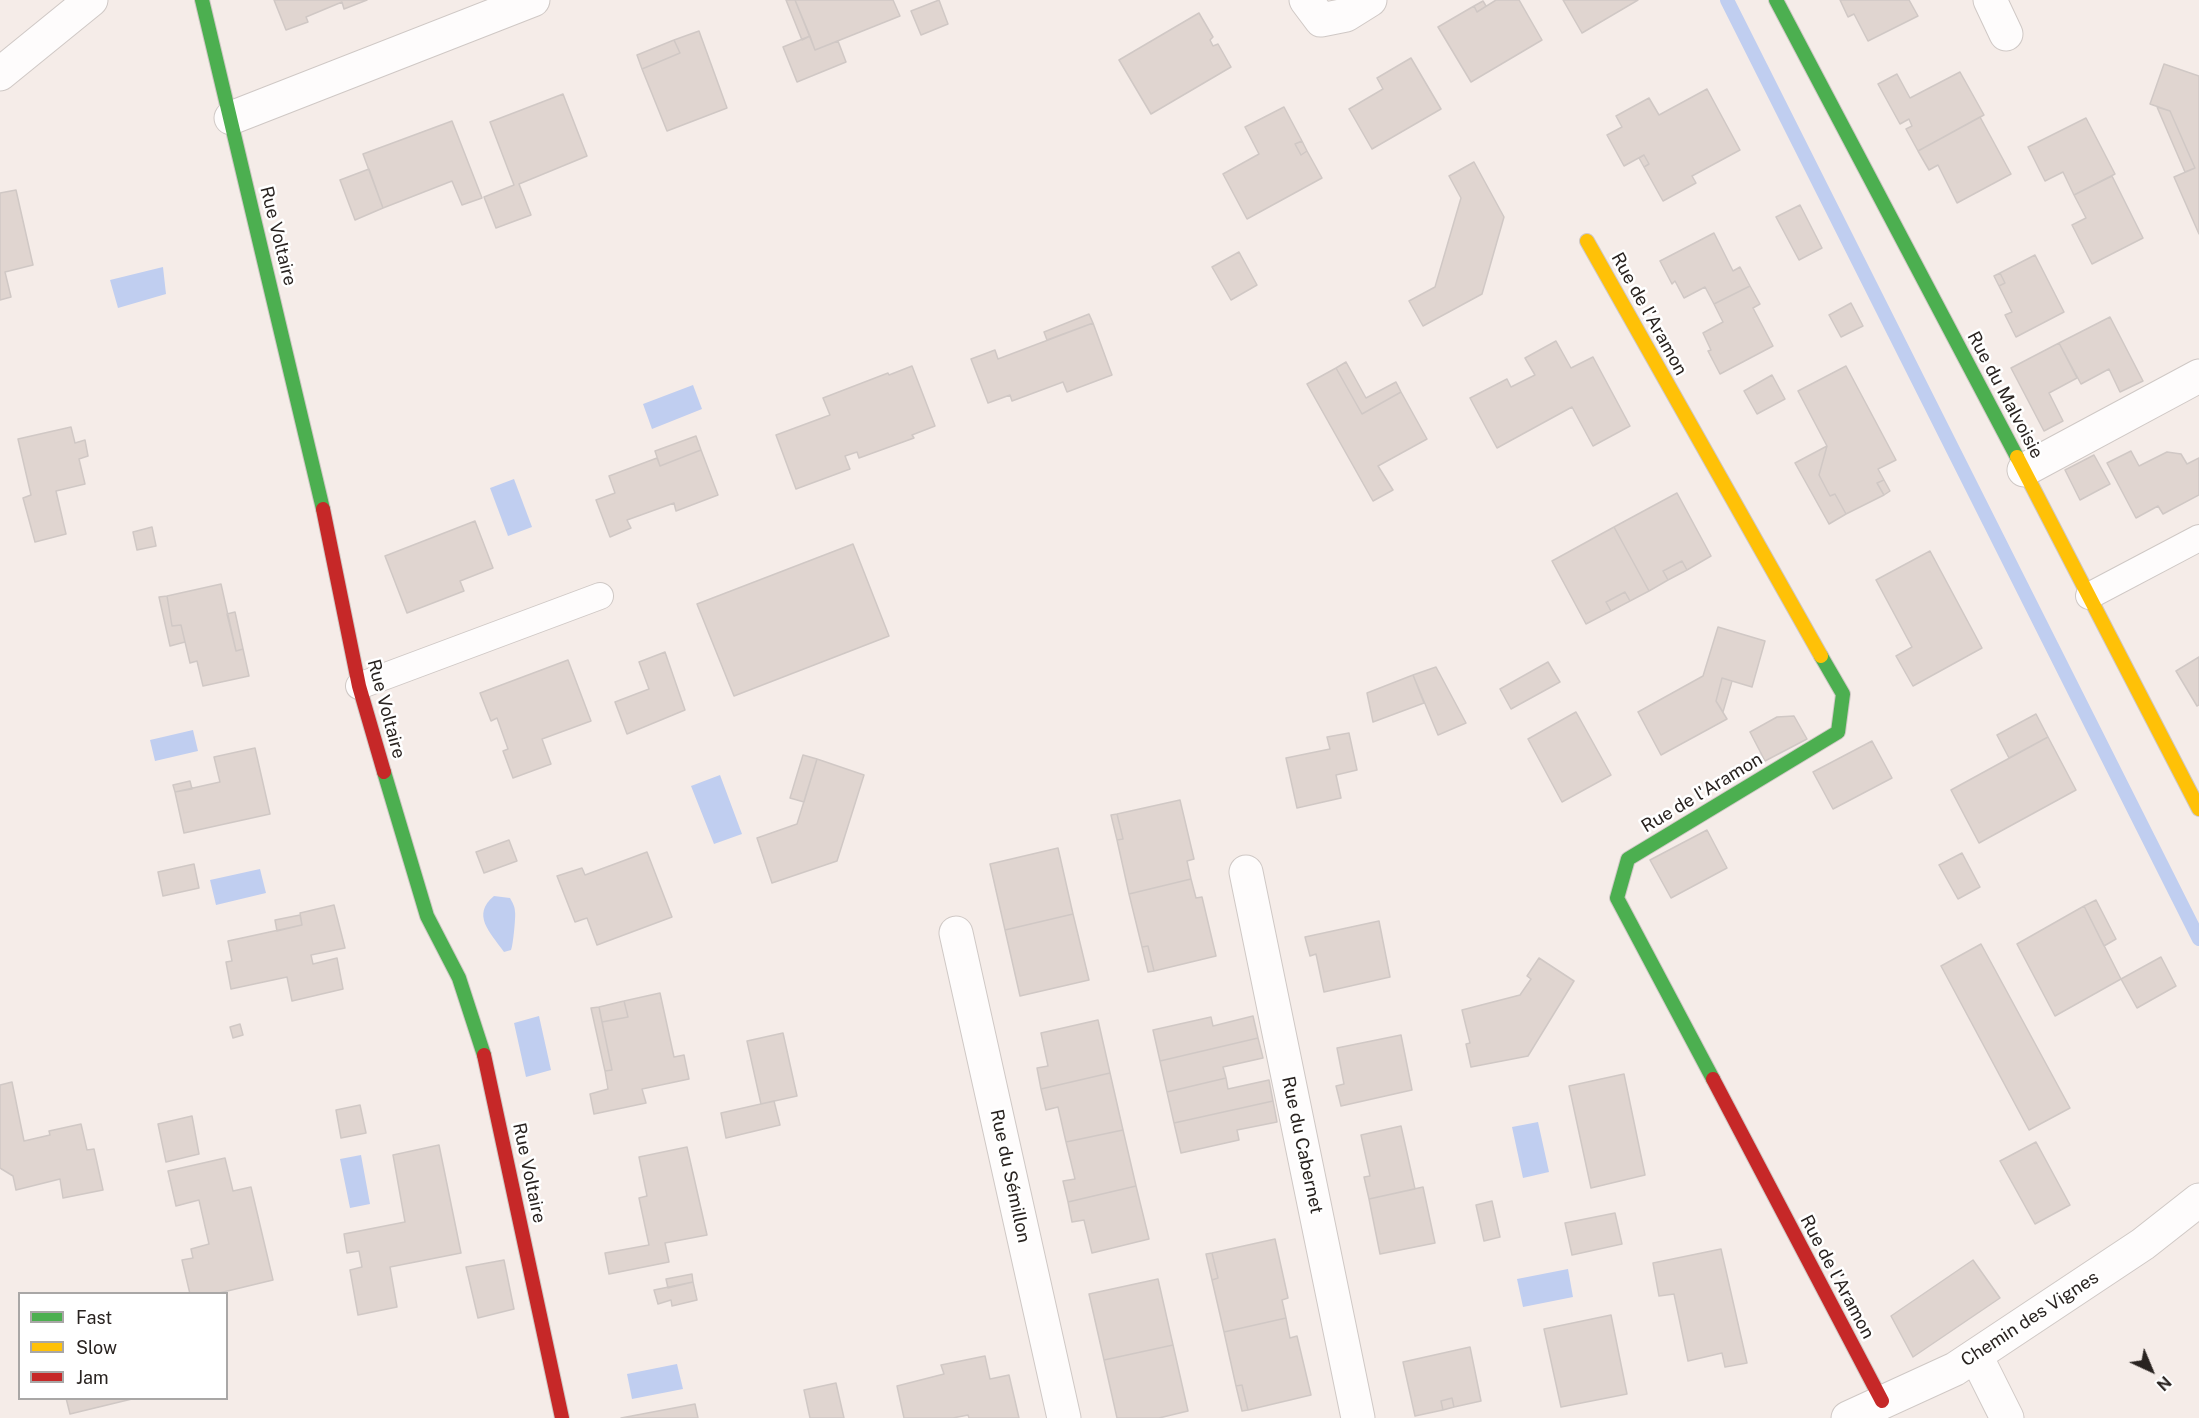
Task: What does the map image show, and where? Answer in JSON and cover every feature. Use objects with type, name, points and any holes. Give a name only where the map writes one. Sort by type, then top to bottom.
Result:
[{"type":"street","points":[[0,74],[91,0]]},
{"type":"street","name":"Rue Voltaire","points":[[202,0],[314,465],[359,686],[427,916],[459,978],[486,1060],[562,1418]]},
{"type":"street","points":[[231,118],[533,0]]},
{"type":"street","points":[[1306,0],[1321,20],[1346,15],[1370,0]]},
{"type":"street","name":"Rue du Malvoisie","points":[[1776,0],[2025,470],[2199,809]]},
{"type":"street","points":[[1990,0],[2006,33]]},
{"type":"street","name":"Rue de l'Aramon","points":[[1587,241],[1843,694],[1838,732],[1628,859],[1617,898],[1882,1401]]},
{"type":"street","points":[[2025,470],[2199,376]]},
{"type":"street","name":"Rue du Cabernet","points":[[1246,872],[1358,1418]]},
{"type":"street","name":"Rue du Sémillon","points":[[956,933],[1064,1418]]},
{"type":"street","name":"Chemin des Vignes","points":[[1848,1418],[1955,1369],[1976,1356],[2143,1245],[2199,1200]]},
{"type":"street","points":[[1976,1356],[2007,1418]]},
{"type":"lane","points":[[2089,596],[2199,538]]},
{"type":"lane","points":[[359,686],[600,596]]},
{"type":"water","points":[[163,267],[166,294],[118,308],[110,280]]},
{"type":"water","points":[[693,385],[702,409],[652,429],[643,404]]},
{"type":"water","points":[[514,479],[532,527],[508,536],[490,488]]},
{"type":"water","points":[[193,730],[198,751],[155,761],[150,740]]},
{"type":"water","points":[[720,775],[742,834],[714,844],[691,786]]},
{"type":"water","points":[[260,869],[266,893],[216,905],[210,880]]},
{"type":"water","points":[[494,896],[510,898],[515,910],[512,948],[504,952],[489,931],[483,917],[487,903]]},
{"type":"water","points":[[539,1016],[551,1070],[526,1077],[514,1023]]},
{"type":"water","points":[[1538,1122],[1549,1172],[1523,1178],[1512,1127]]},
{"type":"water","points":[[361,1155],[370,1204],[350,1208],[340,1159]]},
{"type":"water","points":[[1568,1269],[1573,1297],[1523,1307],[1517,1279]]},
{"type":"water","points":[[677,1364],[683,1389],[632,1399],[627,1374]]},
{"type":"building","points":[[274,0],[367,0],[344,9],[342,2],[306,17],[308,22],[286,30]]},
{"type":"building","points":[[786,0],[795,0],[810,36],[802,40]]},
{"type":"building","points":[[795,0],[893,0],[900,16],[815,50]]},
{"type":"building","points":[[939,0],[948,24],[921,35],[911,11]]},
{"type":"building","points":[[1496,0],[1519,0],[1542,40],[1471,82],[1438,27],[1474,6],[1477,12]]},
{"type":"building","points":[[1563,0],[1638,0],[1582,33]]},
{"type":"building","points":[[1840,0],[1909,0],[1918,16],[1868,41],[1854,14],[1848,17]]},
{"type":"building","points":[[1483,1],[1486,6],[1477,12],[1474,6]]},
{"type":"building","points":[[1199,13],[1213,37],[1210,40],[1213,46],[1218,44],[1231,67],[1151,114],[1119,60]]},
{"type":"building","points":[[699,31],[727,108],[667,131],[642,69],[680,53],[674,40]]},
{"type":"building","points":[[810,36],[815,50],[838,41],[846,62],[797,82],[783,47]]},
{"type":"building","points":[[674,40],[680,53],[642,69],[637,55]]},
{"type":"building","points":[[1411,58],[1441,109],[1372,149],[1349,109],[1383,89],[1377,78]]},
{"type":"building","points":[[2164,64],[2199,76],[2199,234],[2174,177],[2195,168],[2170,111],[2150,104]]},
{"type":"building","points":[[1960,72],[1984,115],[1918,151],[1906,129],[1912,126],[1909,119],[1900,124],[1878,84],[1897,74],[1910,98]]},
{"type":"building","points":[[1707,89],[1740,150],[1692,176],[1696,183],[1663,201],[1644,167],[1649,164],[1644,155],[1624,166],[1607,135],[1622,127],[1616,116],[1649,98],[1659,115]]},
{"type":"building","points":[[563,94],[587,156],[519,184],[531,215],[496,228],[484,197],[514,185],[490,122]]},
{"type":"building","points":[[1284,107],[1302,141],[1295,144],[1301,155],[1307,151],[1322,178],[1247,219],[1223,174],[1259,154],[1245,127]]},
{"type":"building","points":[[2157,107],[2170,111],[2195,168],[2185,172]]},
{"type":"building","points":[[1980,117],[2011,174],[1957,203],[1938,165],[1929,170],[1918,151]]},
{"type":"building","points":[[2086,118],[2115,174],[2074,195],[2063,172],[2045,181],[2028,147]]},
{"type":"building","points":[[452,121],[482,198],[462,205],[452,181],[383,208],[363,154]]},
{"type":"building","points":[[1302,141],[1307,151],[1301,155],[1295,144]]},
{"type":"building","points":[[1644,155],[1649,164],[1644,167],[1639,158]]},
{"type":"building","points":[[1474,162],[1504,217],[1482,294],[1423,326],[1409,301],[1435,287],[1461,198],[1449,176]]},
{"type":"building","points":[[369,169],[383,208],[355,220],[340,180]]},
{"type":"building","points":[[2112,176],[2143,238],[2092,264],[2072,225],[2086,218],[2074,195]]},
{"type":"building","points":[[16,190],[33,265],[5,272],[11,297],[0,300],[0,193]]},
{"type":"building","points":[[1800,205],[1822,248],[1799,260],[1776,217]]},
{"type":"building","points":[[1714,233],[1733,271],[1740,267],[1750,286],[1714,304],[1705,287],[1684,298],[1675,281],[1672,284],[1660,261]]},
{"type":"building","points":[[1239,252],[1257,285],[1231,300],[1212,267]]},
{"type":"building","points":[[2035,255],[2064,312],[2016,337],[2005,315],[2012,312],[1999,286],[2005,283],[2000,273]]},
{"type":"building","points":[[2000,273],[2005,283],[1999,286],[1994,276]]},
{"type":"building","points":[[1750,286],[1760,304],[1753,308],[1773,346],[1720,374],[1708,351],[1711,350],[1703,333],[1723,322],[1714,304]]},
{"type":"building","points":[[1851,303],[1863,326],[1841,337],[1829,315]]},
{"type":"building","points":[[1089,314],[1093,323],[1047,340],[1044,332]]},
{"type":"building","points":[[2110,317],[2143,381],[2120,392],[2109,369],[2081,384],[2059,343]]},
{"type":"building","points":[[1093,323],[1112,375],[1067,392],[1063,382],[1012,401],[1010,395],[988,403],[971,359],[995,350],[998,359]]},
{"type":"building","points":[[1556,341],[1571,368],[1593,357],[1630,426],[1593,446],[1572,407],[1497,448],[1470,398],[1507,379],[1511,387],[1535,375],[1525,358]]},
{"type":"building","points":[[2059,343],[2077,378],[2049,393],[2063,421],[2044,431],[2011,368]]},
{"type":"building","points":[[1346,362],[1366,398],[1396,382],[1401,392],[1362,414],[1336,368]]},
{"type":"building","points":[[912,366],[935,426],[912,435],[914,438],[859,458],[857,452],[845,456],[850,469],[796,489],[776,435],[830,415],[823,398]]},
{"type":"building","points":[[1846,366],[1896,460],[1878,469],[1884,480],[1877,483],[1884,495],[1846,514],[1835,494],[1830,496],[1819,475],[1827,446],[1798,391]]},
{"type":"building","points":[[1336,368],[1362,414],[1401,392],[1427,439],[1378,466],[1393,490],[1373,501],[1307,384]]},
{"type":"building","points":[[1772,375],[1785,399],[1757,414],[1744,391]]},
{"type":"building","points":[[71,427],[75,443],[85,440],[88,456],[79,459],[85,484],[56,491],[66,534],[35,542],[23,498],[31,495],[18,439]]},
{"type":"building","points":[[696,436],[701,450],[660,466],[655,451]]},
{"type":"building","points":[[1827,446],[1819,475],[1830,496],[1835,494],[1846,514],[1829,524],[1795,463]]},
{"type":"building","points":[[701,450],[718,495],[676,511],[674,503],[627,520],[631,528],[610,537],[596,500],[615,493],[609,476],[657,458],[660,466]]},
{"type":"building","points":[[2131,451],[2139,466],[2167,452],[2181,454],[2187,464],[2199,458],[2199,495],[2163,514],[2158,506],[2136,518],[2107,463]]},
{"type":"building","points":[[2094,455],[2110,484],[2080,500],[2065,470]]},
{"type":"building","points":[[1884,480],[1890,491],[1884,495],[1877,483]]},
{"type":"building","points":[[1677,493],[1711,556],[1687,570],[1682,561],[1663,571],[1668,580],[1649,591],[1614,527]]},
{"type":"building","points":[[475,521],[493,568],[460,581],[464,591],[407,613],[385,556]]},
{"type":"building","points":[[152,527],[156,546],[137,550],[133,532]]},
{"type":"building","points":[[1614,527],[1649,591],[1630,601],[1625,592],[1606,602],[1611,611],[1586,624],[1552,561]]},
{"type":"building","points":[[853,544],[889,636],[734,696],[697,604]]},
{"type":"building","points":[[1930,551],[1982,648],[1913,686],[1896,656],[1912,647],[1876,580]]},
{"type":"building","points":[[1682,561],[1687,570],[1668,580],[1663,571]]},
{"type":"building","points":[[221,584],[236,651],[243,649],[249,676],[203,686],[197,661],[190,663],[181,625],[172,626],[167,596]]},
{"type":"building","points":[[1625,592],[1630,601],[1611,611],[1606,602]]},
{"type":"building","points":[[167,596],[172,626],[181,625],[185,642],[170,646],[159,597]]},
{"type":"building","points":[[235,612],[243,649],[236,651],[227,614]]},
{"type":"building","points":[[1718,627],[1765,641],[1752,687],[1722,678],[1716,701],[1727,719],[1661,755],[1638,712],[1703,676]]},
{"type":"building","points":[[665,652],[685,710],[627,734],[615,702],[649,689],[639,662]]},
{"type":"building","points":[[2199,657],[2199,705],[2197,706],[2176,671]]},
{"type":"building","points":[[568,660],[591,721],[542,739],[551,764],[513,778],[503,751],[508,749],[497,718],[491,721],[480,693]]},
{"type":"building","points":[[1548,662],[1560,682],[1511,709],[1500,689]]},
{"type":"building","points":[[1436,667],[1466,723],[1438,735],[1413,675]]},
{"type":"building","points":[[1413,675],[1424,703],[1373,722],[1367,693]]},
{"type":"building","points":[[1722,678],[1732,681],[1723,712],[1716,701]]},
{"type":"building","points":[[1576,712],[1611,775],[1562,802],[1528,739]]},
{"type":"building","points":[[2036,714],[2048,737],[2009,758],[1997,735]]},
{"type":"building","points":[[1794,716],[1807,739],[1765,761],[1750,732],[1777,717]]},
{"type":"building","points":[[1349,733],[1357,770],[1336,775],[1341,798],[1297,808],[1286,758],[1330,749],[1327,737]]},
{"type":"building","points":[[2048,737],[2076,790],[1979,843],[1951,790]]},
{"type":"building","points":[[1872,741],[1892,778],[1833,809],[1813,772]]},
{"type":"building","points":[[255,748],[270,814],[184,833],[175,792],[220,782],[214,757]]},
{"type":"building","points":[[803,755],[817,759],[804,802],[790,798]]},
{"type":"building","points":[[817,759],[864,775],[837,861],[772,883],[757,838],[797,824]]},
{"type":"building","points":[[190,781],[192,789],[175,792],[173,785]]},
{"type":"building","points":[[1180,800],[1194,859],[1187,861],[1191,879],[1129,894],[1117,840],[1123,839],[1117,814]]},
{"type":"building","points":[[1117,814],[1123,839],[1117,840],[1111,815]]},
{"type":"building","points":[[1707,830],[1727,868],[1671,898],[1650,860]]},
{"type":"building","points":[[509,840],[517,861],[484,873],[476,852]]},
{"type":"building","points":[[1058,848],[1073,914],[1005,930],[990,864]]},
{"type":"building","points":[[647,852],[672,917],[597,945],[587,918],[575,922],[557,876],[582,868],[585,875]]},
{"type":"building","points":[[1962,853],[1980,887],[1958,899],[1939,865]]},
{"type":"building","points":[[194,864],[199,888],[163,896],[158,872]]},
{"type":"building","points":[[1191,879],[1196,898],[1202,897],[1216,956],[1154,971],[1148,946],[1142,947],[1129,894]]},
{"type":"building","points":[[2096,900],[2116,939],[2104,946],[2084,906]]},
{"type":"building","points":[[334,905],[345,948],[311,955],[313,964],[337,958],[343,989],[292,1001],[287,977],[231,989],[226,962],[232,961],[228,941],[302,925],[300,913]]},
{"type":"building","points":[[2084,906],[2121,979],[2055,1016],[2017,944]]},
{"type":"building","points":[[1073,914],[1089,980],[1020,996],[1005,930]]},
{"type":"building","points":[[300,915],[302,925],[277,931],[275,920]]},
{"type":"building","points":[[1379,921],[1390,977],[1324,992],[1316,954],[1310,956],[1305,937]]},
{"type":"building","points":[[1981,944],[2070,1108],[2029,1130],[1941,966]]},
{"type":"building","points":[[1148,946],[1154,971],[1148,972],[1142,947]]},
{"type":"building","points":[[2161,957],[2176,986],[2137,1008],[2121,979]]},
{"type":"building","points":[[1539,958],[1574,981],[1528,1056],[1471,1067],[1466,1044],[1470,1043],[1462,1010],[1520,995],[1531,979],[1527,976]]},
{"type":"building","points":[[660,993],[674,1057],[684,1055],[689,1079],[642,1089],[646,1103],[594,1114],[590,1094],[608,1089],[605,1071],[612,1070],[602,1022],[628,1017],[624,1001]]},
{"type":"building","points":[[624,1001],[628,1017],[602,1022],[599,1007]]},
{"type":"building","points":[[599,1007],[612,1070],[605,1071],[591,1008]]},
{"type":"building","points":[[1253,1016],[1258,1038],[1160,1061],[1153,1030],[1211,1017],[1213,1026]]},
{"type":"building","points":[[1098,1020],[1110,1073],[1041,1089],[1037,1068],[1048,1066],[1041,1033]]},
{"type":"building","points":[[240,1024],[243,1035],[233,1038],[230,1027]]},
{"type":"building","points":[[783,1033],[797,1096],[761,1104],[747,1041]]},
{"type":"building","points":[[1401,1035],[1412,1090],[1341,1106],[1336,1086],[1344,1084],[1337,1048]]},
{"type":"building","points":[[1258,1038],[1263,1058],[1223,1067],[1226,1078],[1167,1092],[1160,1061]]},
{"type":"building","points":[[1110,1073],[1123,1130],[1066,1142],[1058,1107],[1046,1110],[1041,1089]]},
{"type":"building","points":[[1624,1074],[1645,1175],[1591,1188],[1569,1086]]},
{"type":"building","points":[[1226,1078],[1228,1089],[1269,1080],[1273,1101],[1174,1123],[1167,1092]]},
{"type":"building","points":[[12,1082],[24,1141],[50,1135],[49,1131],[81,1124],[87,1150],[94,1149],[103,1190],[63,1198],[60,1179],[16,1190],[13,1176],[0,1168],[0,1085]]},
{"type":"building","points":[[774,1101],[780,1125],[726,1138],[721,1113]]},
{"type":"building","points":[[1273,1101],[1277,1122],[1237,1130],[1239,1140],[1181,1153],[1174,1123]]},
{"type":"building","points":[[360,1105],[366,1133],[341,1138],[336,1110]]},
{"type":"building","points":[[192,1116],[199,1154],[166,1162],[158,1124]]},
{"type":"building","points":[[1401,1126],[1415,1189],[1369,1199],[1364,1177],[1370,1176],[1361,1135]]},
{"type":"building","points":[[1123,1130],[1136,1186],[1068,1202],[1063,1181],[1075,1179],[1066,1142]]},
{"type":"building","points":[[2036,1142],[2070,1205],[2035,1224],[2000,1161]]},
{"type":"building","points":[[439,1145],[461,1253],[390,1267],[397,1307],[358,1315],[350,1270],[362,1267],[359,1251],[347,1253],[344,1234],[405,1222],[393,1155]]},
{"type":"building","points":[[687,1147],[707,1235],[665,1243],[669,1262],[609,1274],[605,1253],[649,1245],[639,1198],[647,1196],[639,1157]]},
{"type":"building","points":[[225,1158],[233,1191],[251,1187],[273,1280],[223,1292],[190,1292],[182,1260],[193,1258],[191,1249],[209,1244],[199,1200],[176,1206],[168,1171]]},
{"type":"building","points":[[1136,1186],[1149,1239],[1092,1253],[1084,1220],[1072,1222],[1068,1202]]},
{"type":"building","points":[[1423,1187],[1435,1243],[1380,1254],[1369,1199]]},
{"type":"building","points":[[1492,1201],[1500,1237],[1484,1241],[1476,1205]]},
{"type":"building","points":[[1615,1213],[1622,1244],[1572,1255],[1565,1223]]},
{"type":"building","points":[[1275,1239],[1288,1298],[1282,1300],[1286,1318],[1224,1332],[1212,1280],[1218,1278],[1212,1253]]},
{"type":"building","points":[[1721,1249],[1747,1363],[1725,1367],[1722,1353],[1688,1361],[1674,1294],[1659,1296],[1653,1263]]},
{"type":"building","points":[[1212,1253],[1218,1278],[1212,1280],[1206,1254]]},
{"type":"building","points":[[504,1260],[514,1309],[478,1318],[466,1267]]},
{"type":"building","points":[[1973,1260],[2000,1298],[1913,1357],[1891,1316]]},
{"type":"building","points":[[692,1274],[693,1282],[668,1288],[666,1279]]},
{"type":"building","points":[[1158,1279],[1173,1345],[1104,1360],[1089,1294]]},
{"type":"building","points":[[693,1282],[697,1300],[672,1306],[671,1300],[658,1304],[654,1290]]},
{"type":"building","points":[[1611,1315],[1627,1394],[1561,1407],[1544,1329]]},
{"type":"building","points":[[1286,1318],[1290,1338],[1297,1336],[1311,1395],[1248,1410],[1242,1385],[1236,1386],[1224,1332]]},
{"type":"building","points":[[1173,1345],[1188,1411],[1159,1418],[1117,1418],[1104,1360]]},
{"type":"building","points":[[1470,1347],[1481,1401],[1454,1407],[1452,1398],[1441,1401],[1443,1410],[1415,1416],[1403,1362]]},
{"type":"building","points":[[985,1356],[990,1379],[1009,1375],[1019,1418],[969,1418],[968,1415],[953,1418],[904,1418],[897,1386],[944,1374],[941,1365]]},
{"type":"building","points":[[836,1383],[844,1418],[810,1418],[804,1390]]},
{"type":"building","points":[[1242,1385],[1248,1410],[1242,1411],[1236,1386]]},
{"type":"building","points":[[1452,1398],[1454,1407],[1443,1410],[1441,1401]]},
{"type":"building","points":[[66,1400],[128,1400],[70,1414]]},
{"type":"building","points":[[695,1404],[698,1418],[621,1418]]},
{"type":"waterway","points":[[1727,0],[2199,939]]},
{"type":"traffic: fast","points":[[202,0],[323,509]]},
{"type":"traffic: fast","points":[[1776,0],[2017,457]]},
{"type":"traffic: fast","points":[[1713,1079],[1617,898],[1628,859],[1838,732],[1843,694],[1821,656]]},
{"type":"traffic: fast","points":[[384,772],[427,916],[459,978],[484,1055]]},
{"type":"traffic: slow","points":[[1587,241],[1821,656]]},
{"type":"traffic: slow","points":[[2017,457],[2199,809]]},
{"type":"traffic: jam","points":[[323,509],[359,686],[384,772]]},
{"type":"traffic: jam","points":[[484,1055],[562,1418]]},
{"type":"traffic: jam","points":[[1713,1079],[1882,1401]]}]
